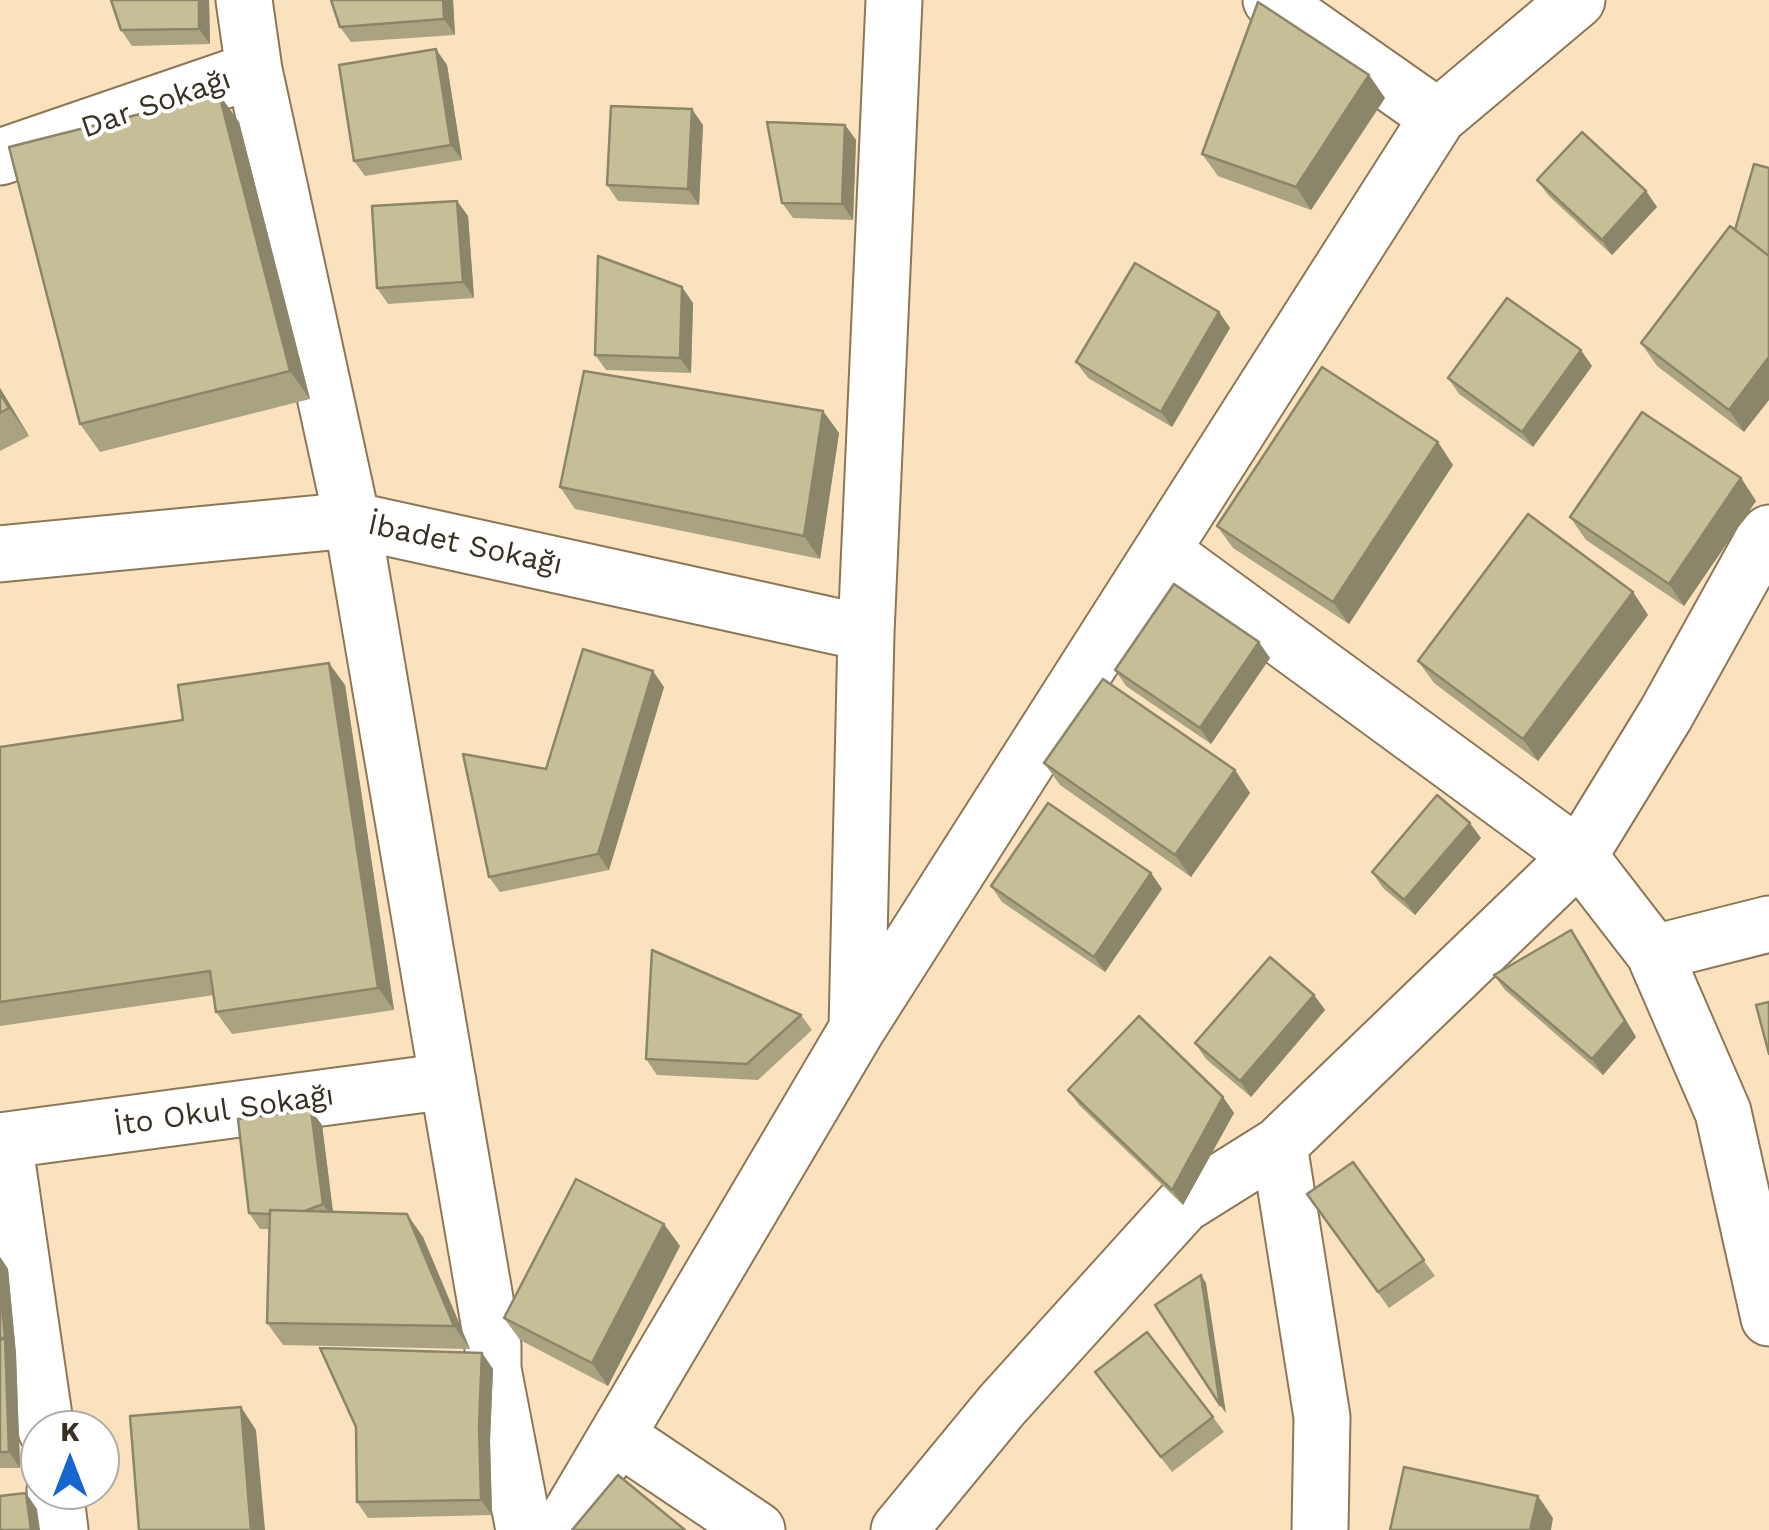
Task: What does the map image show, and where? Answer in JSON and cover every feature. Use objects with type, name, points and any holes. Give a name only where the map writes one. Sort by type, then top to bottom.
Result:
[{"type":"street","points":[[244,0],[254,70],[352,520],[494,1346],[493,1369],[524,1530]]},
{"type":"street","points":[[857,1029],[866,633],[894,0]]},
{"type":"street","points":[[1271,0],[1438,118]]},
{"type":"street","points":[[561,1530],[857,1029],[1438,118],[1577,0]]},
{"type":"street","name":"Dar Sokağı","points":[[0,157],[254,70]]},
{"type":"street","name":"İbadet Sokağı","points":[[0,554],[352,520],[866,633]]},
{"type":"street","points":[[899,1530],[1002,1405],[1183,1205],[1279,1145],[1579,856],[1769,533]]},
{"type":"street","points":[[1162,551],[1579,856],[1654,953],[1724,1112],[1769,1318]]},
{"type":"street","points":[[1654,953],[1769,924]]},
{"type":"street","name":"İto Okul Sokağı","points":[[2,1141],[448,1081]]},
{"type":"street","points":[[2,1141],[43,1410]]},
{"type":"street","points":[[1279,1145],[1322,1417],[1320,1530]]},
{"type":"street","points":[[616,1436],[757,1530]]},
{"type":"building","points":[[111,0],[199,0],[199,29],[121,30]]},
{"type":"building","points":[[331,0],[443,0],[444,19],[340,27]]},
{"type":"building","points":[[1258,2],[1369,75],[1296,187],[1202,154]]},
{"type":"building","points":[[436,49],[451,145],[354,161],[339,65]]},
{"type":"building","points":[[219,94],[290,371],[80,424],[9,147]]},
{"type":"building","points":[[611,106],[692,109],[688,189],[607,185]]},
{"type":"building","points":[[767,122],[845,125],[842,204],[782,203]]},
{"type":"building","points":[[1582,132],[1646,191],[1602,240],[1537,180]]},
{"type":"building","points":[[1754,164],[1769,168],[1769,256],[1735,230]]},
{"type":"building","points":[[457,201],[463,282],[377,288],[372,206]]},
{"type":"building","points":[[1730,226],[1769,256],[1769,357],[1729,410],[1641,343]]},
{"type":"building","points":[[598,256],[682,287],[680,358],[595,355]]},
{"type":"building","points":[[1135,263],[1219,312],[1161,412],[1076,362]]},
{"type":"building","points":[[1507,298],[1581,350],[1522,432],[1448,378]]},
{"type":"building","points":[[1322,367],[1438,442],[1333,602],[1217,526]]},
{"type":"building","points":[[584,371],[823,411],[804,536],[560,487]]},
{"type":"building","points":[[0,393],[9,408],[0,413]]},
{"type":"building","points":[[1642,412],[1741,478],[1669,584],[1570,517]]},
{"type":"building","points":[[1528,514],[1633,592],[1523,739],[1418,661]]},
{"type":"building","points":[[1174,584],[1259,642],[1200,728],[1115,670]]},
{"type":"building","points":[[583,649],[653,671],[598,854],[489,877],[463,754],[546,769]]},
{"type":"building","points":[[329,663],[378,988],[216,1012],[210,971],[0,1002],[0,747],[183,720],[178,685]]},
{"type":"building","points":[[1103,679],[1235,770],[1175,855],[1044,763]]},
{"type":"building","points":[[1437,795],[1470,823],[1404,900],[1372,872]]},
{"type":"building","points":[[1048,803],[1151,873],[1094,957],[991,886]]},
{"type":"building","points":[[1571,930],[1625,1021],[1592,1059],[1494,975]]},
{"type":"building","points":[[652,950],[801,1015],[747,1064],[646,1059]]},
{"type":"building","points":[[1270,957],[1314,995],[1240,1081],[1195,1043]]},
{"type":"building","points":[[1769,1002],[1769,1054],[1756,1005]]},
{"type":"building","points":[[1139,1016],[1223,1097],[1172,1190],[1068,1090]]},
{"type":"building","points":[[311,1110],[323,1204],[305,1211],[249,1213],[238,1119]]},
{"type":"building","points":[[1353,1162],[1424,1260],[1378,1292],[1307,1194]]},
{"type":"building","points":[[576,1179],[664,1224],[592,1363],[504,1318]]},
{"type":"building","points":[[270,1210],[407,1214],[454,1326],[267,1323]]},
{"type":"building","points":[[1201,1275],[1220,1405],[1155,1305]]},
{"type":"building","points":[[0,1285],[5,1338],[0,1338]]},
{"type":"building","points":[[1147,1332],[1213,1417],[1161,1457],[1095,1372]]},
{"type":"building","points":[[5,1338],[9,1452],[0,1452],[0,1340]]},
{"type":"building","points":[[320,1348],[482,1353],[481,1500],[357,1502],[356,1427]]},
{"type":"building","points":[[241,1407],[251,1530],[139,1530],[130,1416]]},
{"type":"building","points":[[1404,1467],[1538,1496],[1530,1530],[1390,1530]]},
{"type":"building","points":[[618,1475],[685,1530],[572,1530]]},
{"type":"building","points":[[20,1494],[20,1510],[28,1510],[31,1530],[0,1530],[0,1496]]}]
